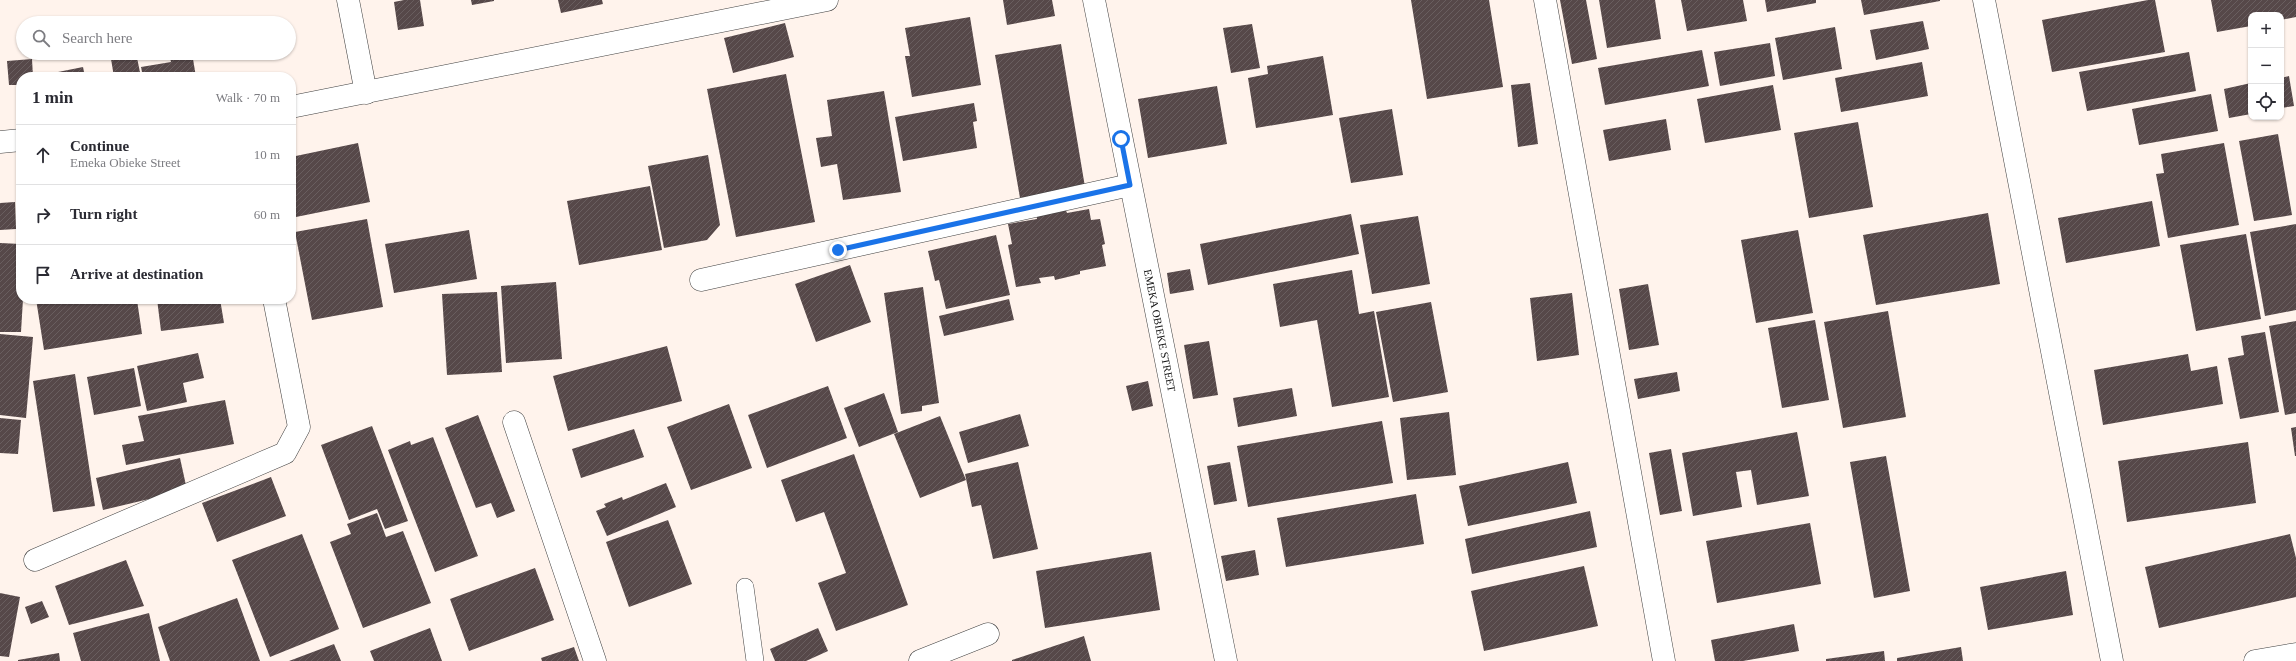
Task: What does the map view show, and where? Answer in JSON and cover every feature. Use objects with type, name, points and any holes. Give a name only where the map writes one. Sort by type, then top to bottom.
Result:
[{"type":"street","points":[[348,0],[366,93]]},
{"type":"street","points":[[296,106],[366,93],[791,3],[827,0]]},
{"type":"street","name":"EMEKA OBIEKE STREET","points":[[1094,0],[1226,661]]},
{"type":"street","points":[[1545,0],[1664,661]]},
{"type":"street","points":[[1984,0],[2112,661]]},
{"type":"street","points":[[0,142],[16,140]]},
{"type":"street","points":[[701,280],[1130,185]]},
{"type":"street","points":[[35,560],[284,453],[300,427],[275,304]]},
{"type":"street","points":[[514,422],[595,661]]},
{"type":"street","points":[[920,661],[988,634]]},
{"type":"street","points":[[2255,661],[2296,654]]},
{"type":"lane","points":[[745,587],[755,661]]},
{"type":"building","points":[[404,0],[420,0],[424,26],[398,30],[394,2]]},
{"type":"building","points":[[471,0],[494,0],[494,1],[472,5]]},
{"type":"building","points":[[558,0],[602,0],[603,4],[561,13]]},
{"type":"building","points":[[1003,0],[1052,0],[1055,16],[1007,25]]},
{"type":"building","points":[[1411,0],[1489,0],[1503,87],[1427,99]]},
{"type":"building","points":[[1560,0],[1586,0],[1597,59],[1572,64]]},
{"type":"building","points":[[1599,0],[1655,0],[1661,39],[1607,48]]},
{"type":"building","points":[[1681,0],[1743,0],[1747,21],[1687,31]]},
{"type":"building","points":[[1765,0],[1816,0],[1816,3],[1767,12]]},
{"type":"building","points":[[1861,0],[1940,0],[1940,1],[1864,15]]},
{"type":"building","points":[[2148,0],[2155,0],[2165,52],[2052,72],[2042,20]]},
{"type":"building","points":[[2211,0],[2296,0],[2296,17],[2284,19],[2284,12],[2248,12],[2248,27],[2217,32]]},
{"type":"building","points":[[970,17],[981,85],[912,97],[905,56],[910,56],[905,28]]},
{"type":"building","points":[[1923,21],[1929,49],[1876,60],[1870,30]]},
{"type":"building","points":[[785,23],[794,57],[733,73],[724,38]]},
{"type":"building","points":[[1252,24],[1260,68],[1231,73],[1223,28]]},
{"type":"building","points":[[1835,27],[1842,69],[1783,80],[1775,38]]},
{"type":"building","points":[[1770,43],[1775,76],[1720,86],[1714,52]]},
{"type":"building","points":[[1061,44],[1085,187],[1020,198],[995,55]]},
{"type":"building","points":[[1702,50],[1709,86],[1605,105],[1598,68]]},
{"type":"building","points":[[2189,52],[2196,91],[2087,111],[2079,72]]},
{"type":"building","points":[[1323,56],[1333,115],[1256,128],[1248,78],[1268,74],[1267,66]]},
{"type":"building","points":[[32,60],[33,72],[16,72],[16,85],[9,85],[7,61]]},
{"type":"building","points":[[111,60],[137,60],[140,72],[113,72]]},
{"type":"building","points":[[171,60],[193,60],[195,72],[142,72],[141,67],[171,62]]},
{"type":"building","points":[[1922,62],[1928,96],[1841,112],[1835,78]]},
{"type":"building","points":[[83,67],[84,72],[58,72]]},
{"type":"building","points":[[786,74],[815,222],[736,237],[707,89]]},
{"type":"building","points":[[2289,76],[2294,106],[2284,108],[2284,77]]},
{"type":"building","points":[[1530,83],[1538,144],[1518,147],[1511,85]]},
{"type":"building","points":[[2248,84],[2248,115],[2229,118],[2224,89]]},
{"type":"building","points":[[1773,85],[1781,130],[1705,143],[1697,99]]},
{"type":"building","points":[[1217,86],[1227,144],[1148,158],[1138,99]]},
{"type":"building","points":[[884,91],[901,192],[843,200],[837,164],[821,167],[816,138],[832,136],[827,100]]},
{"type":"building","points":[[2211,94],[2218,131],[2139,145],[2132,109]]},
{"type":"building","points":[[974,103],[977,121],[973,122],[977,148],[903,161],[895,117]]},
{"type":"building","points":[[1392,109],[1403,175],[1351,183],[1339,118]]},
{"type":"building","points":[[1666,119],[1671,150],[1609,161],[1603,130]]},
{"type":"building","points":[[1858,122],[1873,207],[1809,218],[1794,133]]},
{"type":"building","points":[[2278,134],[2292,215],[2254,221],[2239,141]]},
{"type":"building","points":[[358,143],[370,202],[296,217],[296,156]]},
{"type":"building","points":[[2224,143],[2239,225],[2168,238],[2156,174],[2164,173],[2161,154]]},
{"type":"building","points":[[708,155],[720,225],[707,240],[664,248],[648,166]]},
{"type":"building","points":[[650,186],[662,250],[579,265],[567,201]]},
{"type":"building","points":[[2152,201],[2160,246],[2066,263],[2058,218]]},
{"type":"building","points":[[15,202],[16,229],[0,230],[0,203]]},
{"type":"building","points":[[1065,208],[1067,213],[1089,209],[1091,220],[1100,219],[1105,244],[1102,245],[1106,266],[1080,271],[1080,274],[1055,280],[1054,276],[1039,278],[1041,283],[1016,287],[1008,245],[1012,244],[1008,224],[1037,219],[1036,213]]},
{"type":"building","points":[[1988,213],[2000,284],[1876,305],[1863,235]]},
{"type":"building","points":[[1351,214],[1359,254],[1208,285],[1200,244]]},
{"type":"building","points":[[1418,216],[1430,284],[1372,294],[1360,225]]},
{"type":"building","points":[[367,219],[383,307],[312,320],[296,232]]},
{"type":"building","points":[[2296,224],[2296,310],[2265,316],[2250,232]]},
{"type":"building","points":[[469,230],[477,279],[394,293],[385,244]]},
{"type":"building","points":[[1798,230],[1813,313],[1756,323],[1741,240]]},
{"type":"building","points":[[2246,234],[2261,319],[2196,331],[2180,245]]},
{"type":"building","points":[[996,235],[1010,295],[946,309],[939,280],[935,281],[928,251]]},
{"type":"building","points":[[0,243],[16,244],[16,304],[23,304],[21,332],[0,332]]},
{"type":"building","points":[[850,265],[871,322],[816,342],[795,284]]},
{"type":"building","points":[[1190,269],[1194,290],[1170,294],[1167,273]]},
{"type":"building","points":[[1352,270],[1359,314],[1374,311],[1389,397],[1332,407],[1317,320],[1280,327],[1273,284]]},
{"type":"building","points":[[556,282],[562,359],[506,363],[501,286]]},
{"type":"building","points":[[1648,284],[1659,345],[1629,350],[1619,289]]},
{"type":"building","points":[[923,287],[939,403],[922,406],[922,411],[901,414],[884,293]]},
{"type":"building","points":[[497,292],[502,372],[447,375],[442,294]]},
{"type":"building","points":[[1572,293],[1579,355],[1537,361],[1530,298]]},
{"type":"building","points":[[1009,299],[1014,320],[944,336],[939,316]]},
{"type":"building","points":[[1431,302],[1448,392],[1393,402],[1376,312]]},
{"type":"building","points":[[37,304],[138,304],[142,334],[44,350]]},
{"type":"building","points":[[158,304],[221,304],[224,323],[161,331]]},
{"type":"building","points":[[1888,311],[1906,417],[1843,428],[1824,322]]},
{"type":"building","points":[[1815,320],[1829,400],[1782,408],[1768,328]]},
{"type":"building","points":[[2296,321],[2296,413],[2285,415],[2269,326]]},
{"type":"building","points":[[2265,332],[2279,412],[2240,419],[2228,358],[2244,355],[2241,336]]},
{"type":"building","points":[[0,334],[33,337],[26,418],[0,415]]},
{"type":"building","points":[[1209,341],[1218,395],[1193,399],[1184,345]]},
{"type":"building","points":[[667,346],[682,401],[568,431],[553,376]]},
{"type":"building","points":[[198,353],[204,378],[183,383],[187,402],[147,411],[137,366]]},
{"type":"building","points":[[2188,354],[2191,371],[2217,366],[2223,404],[2103,425],[2094,370]]},
{"type":"building","points":[[134,368],[141,406],[94,415],[87,377]]},
{"type":"building","points":[[1677,372],[1680,391],[1638,399],[1634,379]]},
{"type":"building","points":[[75,374],[95,506],[53,512],[33,381]]},
{"type":"building","points":[[1148,381],[1153,406],[1132,411],[1126,386]]},
{"type":"building","points":[[828,386],[847,438],[767,468],[748,415]]},
{"type":"building","points":[[1292,388],[1297,416],[1238,427],[1233,398]]},
{"type":"building","points":[[884,393],[898,432],[859,447],[844,408]]},
{"type":"building","points":[[225,400],[234,444],[126,465],[122,445],[144,441],[138,416]]},
{"type":"building","points":[[729,404],[752,468],[691,490],[667,427]]},
{"type":"building","points":[[1449,412],[1456,475],[1407,480],[1400,418]]},
{"type":"building","points":[[1020,414],[1029,446],[968,463],[959,432]]},
{"type":"building","points":[[478,415],[515,511],[497,518],[491,503],[476,508],[445,428]]},
{"type":"building","points":[[940,416],[966,480],[920,498],[894,434]]},
{"type":"building","points":[[0,418],[21,420],[18,454],[0,453]]},
{"type":"building","points":[[1382,421],[1393,483],[1248,507],[1237,446]]},
{"type":"building","points":[[372,426],[408,521],[385,529],[377,509],[349,520],[321,445]]},
{"type":"building","points":[[2296,427],[2296,456],[2295,456],[2291,428]]},
{"type":"building","points":[[634,429],[644,457],[581,478],[572,449]]},
{"type":"building","points":[[1797,432],[1809,496],[1757,505],[1751,470],[1736,472],[1742,507],[1693,516],[1682,453]]},
{"type":"building","points":[[433,437],[478,556],[435,572],[388,450],[410,441],[411,445]]},
{"type":"building","points":[[2248,442],[2256,503],[2127,522],[2118,461]]},
{"type":"building","points":[[1671,449],[1682,511],[1660,515],[1649,453]]},
{"type":"building","points":[[854,454],[908,605],[836,631],[818,583],[846,573],[824,512],[796,522],[781,480]]},
{"type":"building","points":[[1886,456],[1910,591],[1874,598],[1850,462]]},
{"type":"building","points":[[180,458],[187,490],[103,510],[96,478]]},
{"type":"building","points":[[1018,462],[1038,549],[993,559],[981,505],[972,507],[965,474]]},
{"type":"building","points":[[1230,462],[1237,501],[1214,505],[1207,466]]},
{"type":"building","points":[[1568,462],[1577,503],[1468,526],[1459,486]]},
{"type":"building","points":[[271,477],[286,516],[217,542],[202,503]]},
{"type":"building","points":[[666,483],[676,507],[607,536],[596,511],[606,507],[604,504],[622,497],[623,500]]},
{"type":"building","points":[[1416,494],[1424,544],[1286,567],[1277,518]]},
{"type":"building","points":[[1590,511],[1597,547],[1472,574],[1465,539]]},
{"type":"building","points":[[377,513],[386,537],[403,531],[431,603],[363,628],[330,542],[351,534],[347,524]]},
{"type":"building","points":[[668,520],[692,584],[629,607],[606,542]]},
{"type":"building","points":[[1810,523],[1821,584],[1717,603],[1706,541]]},
{"type":"building","points":[[302,534],[339,629],[270,657],[232,560]]},
{"type":"building","points":[[2290,534],[2296,558],[2296,597],[2159,628],[2145,567]]},
{"type":"building","points":[[1255,550],[1259,575],[1226,581],[1221,556]]},
{"type":"building","points":[[1151,552],[1160,610],[1045,628],[1036,571]]},
{"type":"building","points":[[126,560],[144,606],[69,625],[55,586]]},
{"type":"building","points":[[1584,566],[1598,626],[1484,651],[1471,591]]},
{"type":"building","points":[[535,568],[554,620],[469,651],[450,599]]},
{"type":"building","points":[[2066,571],[2073,615],[1988,630],[1980,587]]},
{"type":"building","points":[[0,593],[20,597],[9,657],[0,656]]},
{"type":"building","points":[[237,598],[260,661],[170,661],[158,627]]},
{"type":"building","points":[[42,601],[49,617],[31,624],[25,607]]},
{"type":"building","points":[[149,613],[160,661],[81,661],[73,633]]},
{"type":"building","points":[[1794,624],[1799,651],[1743,661],[1715,661],[1711,640]]},
{"type":"building","points":[[430,628],[442,661],[374,661],[370,651]]},
{"type":"building","points":[[818,628],[828,651],[806,661],[775,661],[770,649]]},
{"type":"building","points":[[1084,636],[1091,661],[1012,661],[1012,660]]},
{"type":"building","points":[[334,644],[341,661],[289,661]]},
{"type":"building","points":[[574,647],[579,661],[542,661],[541,658]]},
{"type":"building","points":[[1961,647],[1963,661],[1897,661],[1897,658]]},
{"type":"building","points":[[1884,651],[1885,661],[1826,661],[1826,659]]},
{"type":"building","points":[[59,653],[60,661],[18,661],[18,660]]},
{"type":"route","points":[[838,250],[1130,185],[1121,139]]}]
